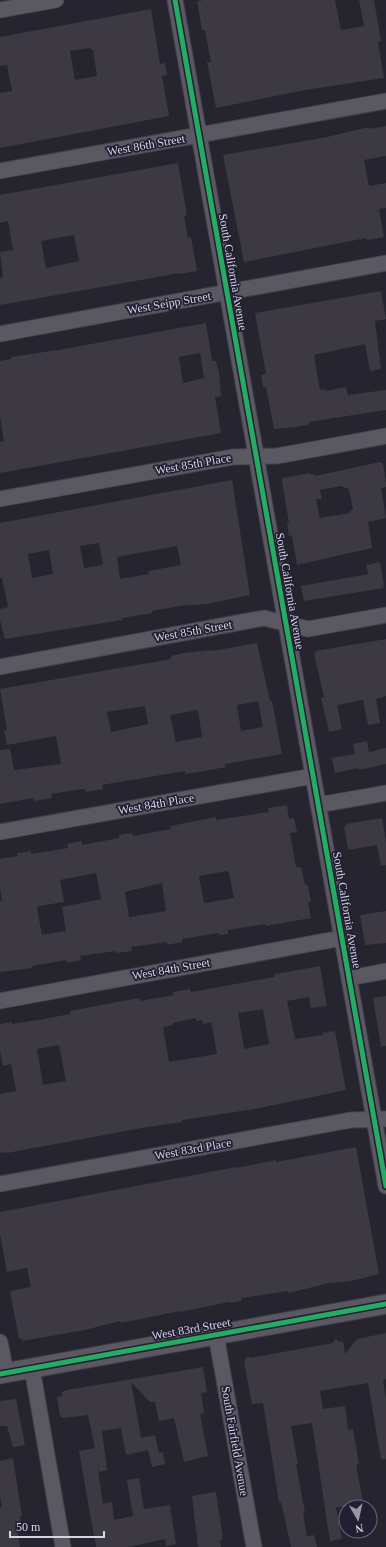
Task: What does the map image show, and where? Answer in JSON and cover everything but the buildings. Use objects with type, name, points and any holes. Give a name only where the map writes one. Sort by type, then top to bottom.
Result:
[{"type":"street","points":[[0,10],[56,0]]},
{"type":"street","name":"South California Avenue","points":[[175,0],[349,978],[380,1119],[386,1186]]},
{"type":"street","name":"West 86th Street","points":[[0,171],[386,101]]},
{"type":"street","name":"West Seipp Street","points":[[0,334],[386,264]]},
{"type":"street","name":"West 85th Place","points":[[0,499],[233,457],[277,456],[386,436]]},
{"type":"street","name":"West 85th Street","points":[[0,667],[264,618],[308,629],[386,615]]},
{"type":"street","name":"West 84th Place","points":[[0,832],[313,776]]},
{"type":"street","points":[[318,805],[386,793]]},
{"type":"street","name":"West 84th Street","points":[[0,1001],[342,938]]},
{"type":"street","points":[[349,978],[386,971]]},
{"type":"street","name":"West 83rd Place","points":[[0,1184],[351,1120],[380,1119]]},
{"type":"street","name":"West 83rd Street","points":[[3,1373],[386,1304]]},
{"type":"street","name":"South Fairfield Avenue","points":[[216,1335],[254,1547]]},
{"type":"street","points":[[0,1342],[3,1373]]},
{"type":"street","points":[[32,1368],[63,1547]]},
{"type":"cycle path","points":[[175,0],[386,1186]]},
{"type":"cycle path","points":[[0,1374],[386,1304]]}]
